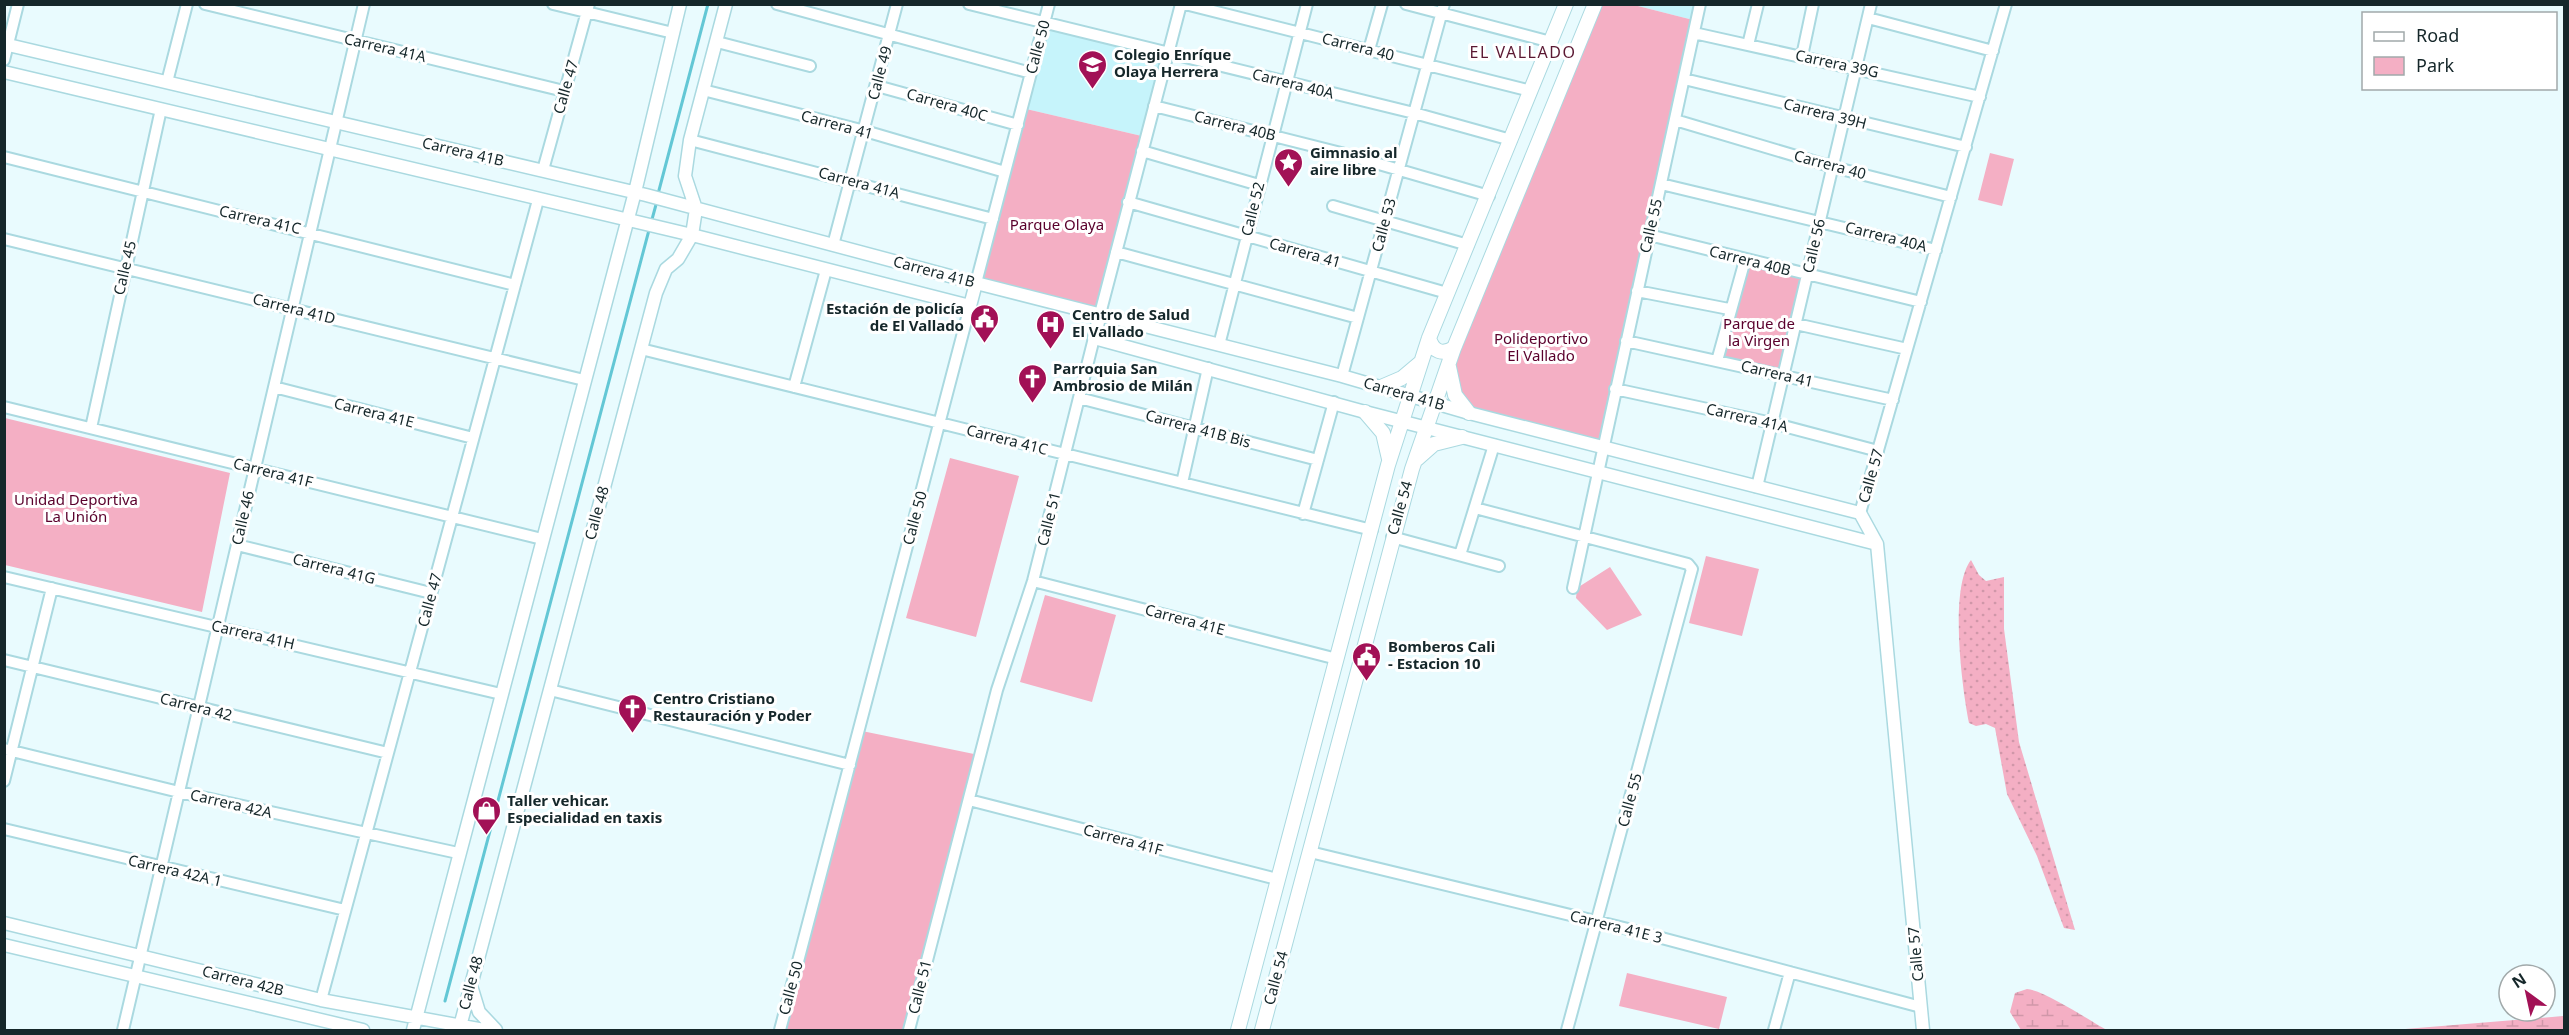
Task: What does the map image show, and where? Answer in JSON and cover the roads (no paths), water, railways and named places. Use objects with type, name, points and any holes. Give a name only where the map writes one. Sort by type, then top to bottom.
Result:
[{"type":"main road","name":"Calle 54","points":[[1238,1030],[1388,465],[1429,338],[1566,4]]},
{"type":"main road","name":"Calle 54","points":[[1262,1030],[1412,469],[1454,348],[1595,4]]},
{"type":"main road","points":[[1429,338],[1431,346],[1438,352],[1446,352],[1454,348]]},
{"type":"main road","points":[[1381,387],[1402,378],[1422,361]]},
{"type":"main road","points":[[1449,363],[1455,395],[1469,413]]},
{"type":"main road","points":[[1365,412],[1383,433],[1387,443],[1388,465]]},
{"type":"main road","points":[[1412,469],[1418,459],[1434,444],[1462,437]]},
{"type":"street","points":[[4,60],[6,44],[18,4]]},
{"type":"street","points":[[167,82],[187,4]]},
{"type":"street","name":"Carrera 41A","points":[[206,4],[564,91]]},
{"type":"street","name":"Calle 46","points":[[123,1030],[363,4]]},
{"type":"street","points":[[553,4],[588,9],[673,33]]},
{"type":"street","points":[[415,1024],[458,853],[584,380],[640,193],[680,4]]},
{"type":"street","name":"Calle 48","points":[[459,1028],[656,293],[666,269],[678,259],[692,235],[696,208],[685,176],[690,140],[726,4]]},
{"type":"street","points":[[777,4],[1031,73]]},
{"type":"street","name":"Calle 49","points":[[833,245],[852,181],[897,4]]},
{"type":"street","name":"Carrera 40A","points":[[969,4],[1414,113],[1511,140]]},
{"type":"street","name":"Calle 50","points":[[780,1030],[1049,4]]},
{"type":"street","name":"Carrera 40","points":[[1183,4],[1531,90]]},
{"type":"street","name":"Calle 51","points":[[909,1030],[997,690],[1033,580],[1128,202],[1183,4]]},
{"type":"street","name":"Calle 52","points":[[1219,345],[1307,4]]},
{"type":"street","points":[[1369,50],[1382,4]]},
{"type":"street","points":[[1406,4],[1443,9],[1551,42]]},
{"type":"street","name":"Calle 55","points":[[1573,588],[1700,4]]},
{"type":"street","points":[[1748,45],[1758,4]]},
{"type":"street","points":[[1802,56],[1813,4]]},
{"type":"street","name":"Calle 56","points":[[1757,487],[1871,4]]},
{"type":"street","name":"Calle 57","points":[[1923,1030],[1877,544],[1860,513],[2006,4]]},
{"type":"street","name":"Calle 47","points":[[543,170],[588,9]]},
{"type":"street","name":"Calle 53","points":[[1342,376],[1443,9]]},
{"type":"street","points":[[1868,18],[1994,51]]},
{"type":"street","name":"Carrera 39G","points":[[1694,33],[1857,67],[1980,97]]},
{"type":"street","points":[[717,42],[810,66]]},
{"type":"street","name":"Carrera 41B","points":[[6,44],[640,193],[976,283],[1342,376],[1469,413],[1860,513]]},
{"type":"street","name":"Carrera 41B","points":[[4,72],[692,235],[970,306]]},
{"type":"street","name":"Carrera 39H","points":[[1684,79],[1966,147]]},
{"type":"street","name":"Carrera 40C","points":[[877,86],[1017,125]]},
{"type":"street","name":"Carrera 41","points":[[703,90],[865,131],[1005,172]]},
{"type":"street","name":"Carrera 40B","points":[[1154,106],[1272,135],[1488,196]]},
{"type":"street","name":"Calle 45","points":[[91,428],[160,109]]},
{"type":"street","name":"Carrera 40","points":[[1675,120],[1833,167],[1951,197]]},
{"type":"street","name":"Carrera 41A","points":[[690,140],[993,219]]},
{"type":"street","points":[[1142,151],[1259,185]]},
{"type":"street","name":"Carrera 41C","points":[[4,157],[515,285]]},
{"type":"street","name":"Carrera 40A","points":[[1660,184],[1936,250]]},
{"type":"street","name":"Calle 47","points":[[321,1000],[538,200]]},
{"type":"street","name":"Carrera 41","points":[[1128,202],[1447,293]]},
{"type":"street","points":[[1333,206],[1468,245]]},
{"type":"street","name":"Carrera 40B","points":[[1649,235],[1807,276],[1921,302]]},
{"type":"street","name":"Carrera 41D","points":[[4,239],[584,380]]},
{"type":"street","points":[[1116,252],[1358,318]]},
{"type":"street","points":[[1716,361],[1744,260]]},
{"type":"street","points":[[794,387],[826,270]]},
{"type":"street","points":[[1636,291],[1729,309]]},
{"type":"street","points":[[1796,324],[1907,349]]},
{"type":"street","name":"Carrera 41B","points":[[1094,338],[1365,412],[1877,544]]},
{"type":"street","name":"Carrera 41","points":[[1626,341],[1893,400]]},
{"type":"street","name":"Carrera 41C","points":[[641,349],[1372,530]]},
{"type":"street","points":[[1182,483],[1208,369]]},
{"type":"street","name":"Carrera 41E","points":[[274,387],[473,438]]},
{"type":"street","name":"Carrera 41A","points":[[1615,389],[1772,423],[1878,451]]},
{"type":"street","name":"Carrera 41B Bis","points":[[1079,398],[1318,460]]},
{"type":"street","points":[[1303,514],[1334,402]]},
{"type":"street","name":"Carrera 41F","points":[[4,407],[542,539]]},
{"type":"street","points":[[1460,555],[1494,445]]},
{"type":"street","points":[[1475,508],[1585,535]]},
{"type":"street","name":"Calle 55","points":[[1567,1030],[1692,569],[1688,564],[1585,535]]},
{"type":"street","points":[[1392,537],[1499,566]]},
{"type":"street","name":"Carrera 41G","points":[[237,545],[431,593]]},
{"type":"street","name":"Carrera 41H","points":[[4,577],[501,694]]},
{"type":"street","name":"Carrera 41E","points":[[1033,580],[1337,659]]},
{"type":"street","points":[[4,781],[8,749],[32,667],[51,588]]},
{"type":"street","name":"Carrera 42","points":[[4,660],[388,753]]},
{"type":"street","points":[[550,690],[850,765]]},
{"type":"street","name":"Carrera 42A","points":[[8,749],[179,792],[366,835],[458,853]]},
{"type":"street","name":"Carrera 41F","points":[[969,800],[1277,879]]},
{"type":"street","name":"Carrera 42A 1","points":[[4,829],[345,910]]},
{"type":"street","name":"Carrera 41E 3","points":[[1310,852],[1597,921],[1921,1006]]},
{"type":"street","name":"Carrera 42B","points":[[4,923],[415,1024],[484,1030]]},
{"type":"street","name":"Carrera 42B","points":[[4,945],[136,976],[316,1025],[363,1030]]},
{"type":"street","points":[[1773,1030],[1790,972]]},
{"type":"street","points":[[471,980],[474,1002],[479,1012],[496,1030]]},
{"type":"waterway","points":[[658,194],[708,4]]},
{"type":"waterway","points":[[651,223],[657,201]]},
{"type":"waterway","points":[[445,1001],[649,230]]},
{"type":"place","name":"Colegio Enríque Olaya Herrera","points":[[1093,90]]},
{"type":"place","name":"Gimnasio al aire libre","points":[[1289,188]]},
{"type":"place","name":"Estación de policía de El Vallado","points":[[985,344]]},
{"type":"place","name":"Centro de Salud El Vallado","points":[[1051,350]]},
{"type":"place","name":"Parroquia San Ambrosio de Milán","points":[[1032,404]]},
{"type":"place","name":"Bomberos Cali - Estacion 10","points":[[1367,682]]},
{"type":"place","name":"Centro Cristiano Restauración y Poder","points":[[632,734]]},
{"type":"place","name":"Taller vehicar. Especialidad en taxis","points":[[486,836]]},
{"type":"district","name":"EL VALLADO","points":[[1523,52]]},
{"type":"park label","name":"Parque Olaya","points":[[1057,225]]},
{"type":"park label","name":"Parque de la Virgen","points":[[1759,332]]},
{"type":"park label","name":"Polideportivo El Vallado","points":[[1541,348]]},
{"type":"park label","name":"Unidad Deportiva La Unión","points":[[76,508]]}]
